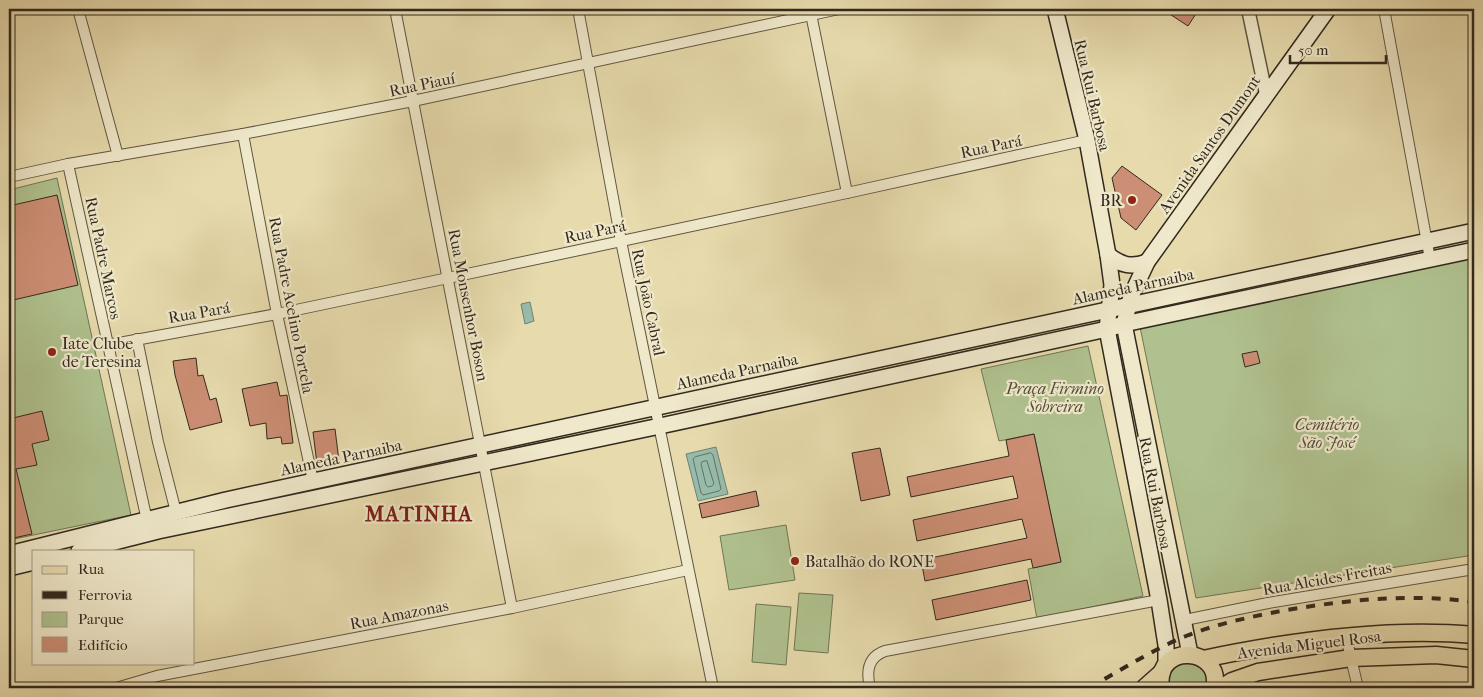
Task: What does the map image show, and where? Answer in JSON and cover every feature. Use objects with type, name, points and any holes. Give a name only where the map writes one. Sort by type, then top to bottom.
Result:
[{"type":"main road","name":"Rua Rui Barbosa","points":[[1055,9],[1087,140],[1108,255],[1112,285],[1107,329],[1166,646],[1163,675]]},
{"type":"main road","name":"Avenida Santos Dumont","points":[[1124,324],[1128,306],[1147,262],[1328,9]]},
{"type":"main road","name":"Alameda Parnaiba","points":[[81,550],[149,526],[176,512],[480,444],[1474,231]]},
{"type":"main road","name":"Alameda Parnaiba","points":[[9,554],[660,426],[1124,324],[1474,250]]},
{"type":"main road","points":[[1108,255],[1125,265],[1135,266],[1147,262]]},
{"type":"main road","name":"Rua Rui Barbosa","points":[[1124,324],[1185,620],[1197,657]]},
{"type":"main road","points":[[871,361],[875,379]]},
{"type":"main road","points":[[1140,503],[1160,498]]},
{"type":"main road","points":[[9,568],[32,562]]},
{"type":"main road","name":"Avenida Miguel Rosa","points":[[1163,675],[1173,658],[1182,655],[1197,657],[1346,637],[1444,632],[1474,635]]},
{"type":"main road","name":"Avenida Miguel Rosa","points":[[1221,688],[1232,681],[1258,672],[1351,658],[1436,655],[1474,659]]},
{"type":"main road","points":[[1197,657],[1210,666],[1214,674],[1214,688]]},
{"type":"main road","points":[[1144,688],[1163,675]]},
{"type":"street","points":[[78,9],[118,156]]},
{"type":"street","name":"Rua Monsenhor Boson","points":[[395,9],[512,608]]},
{"type":"street","name":"Rua João Cabral","points":[[578,9],[621,241],[712,688]]},
{"type":"street","name":"Rua Piauí","points":[[9,177],[68,164],[243,134],[413,101],[811,11],[839,9]]},
{"type":"street","points":[[1248,9],[1266,94]]},
{"type":"street","points":[[1384,9],[1430,259]]},
{"type":"street","points":[[811,11],[847,193]]},
{"type":"street","name":"Rua Padre Acelino Portela","points":[[243,134],[277,314],[313,481]]},
{"type":"street","name":"Rua Pará","points":[[108,344],[277,314],[1087,140]]},
{"type":"street","name":"Rua Padre Marcos","points":[[68,164],[149,526]]},
{"type":"street","points":[[137,339],[158,442],[176,512]]},
{"type":"street","name":"Rua Alcides Freitas","points":[[1185,620],[1268,603],[1474,569]]},
{"type":"street","name":"Rua Amazonas","points":[[116,688],[157,676],[512,608],[688,570]]},
{"type":"street","points":[[870,688],[869,670],[871,660],[876,654],[885,651],[1158,600]]},
{"type":"street","points":[[1346,637],[1358,688]]},
{"type":"green space","name":"Iate Clube de Teresina","points":[[57,178],[131,515],[9,540],[9,190]]},
{"type":"green space","name":"Cemitério São José","points":[[1474,257],[1474,555],[1196,598],[1140,327]]},
{"type":"green space","name":"Praça Firmino Sobreira","points":[[1088,346],[1143,596],[1037,619],[1028,569],[1061,562],[1034,434],[999,441],[981,369]]},
{"type":"green space","points":[[786,525],[795,580],[729,590],[720,536]]},
{"type":"green space","points":[[799,593],[833,595],[828,653],[794,650]]},
{"type":"green space","points":[[756,604],[791,607],[786,665],[752,662]]},
{"type":"green space","points":[[1181,662],[1199,665],[1208,675],[1208,688],[1168,688],[1170,673]]},
{"type":"water","points":[[530,302],[534,321],[525,324],[521,304]]},
{"type":"water","points":[[716,447],[728,494],[698,501],[686,454]]},
{"type":"building","points":[[1162,9],[1199,9],[1188,26]]},
{"type":"building","points":[[1122,166],[1162,195],[1136,230],[1121,218],[1112,178]]},
{"type":"building","points":[[57,195],[78,285],[9,301],[9,206]]},
{"type":"building","points":[[1257,351],[1260,363],[1245,367],[1242,354]]},
{"type":"building","points":[[196,358],[198,376],[203,375],[210,400],[216,398],[222,422],[190,430],[173,361]]},
{"type":"building","points":[[277,382],[280,396],[287,395],[293,443],[282,444],[281,437],[267,439],[266,423],[250,426],[242,389]]},
{"type":"building","points":[[42,411],[49,440],[32,444],[37,465],[16,469],[32,534],[9,539],[9,419]]},
{"type":"building","points":[[335,429],[339,461],[317,464],[313,432]]},
{"type":"building","points":[[1034,434],[1061,562],[1033,568],[1031,559],[925,581],[921,560],[1027,538],[1022,519],[917,541],[913,520],[1018,498],[1013,476],[911,497],[907,477],[1009,456],[1006,440]]},
{"type":"building","points":[[880,448],[890,495],[861,501],[852,453]]},
{"type":"building","points":[[756,491],[759,506],[702,518],[699,504]]},
{"type":"building","points":[[1027,580],[1031,600],[936,620],[932,600]]},
{"type":"railway","points":[[1089,688],[1137,660],[1186,636],[1245,618],[1305,607],[1378,599],[1426,598],[1474,602]]},
{"type":"place","name":"BR","points":[[1132,200]]},
{"type":"place","name":"Iate Clube de Teresina","points":[[52,352]]},
{"type":"place","name":"Batalhão do RONE","points":[[795,561]]},
{"type":"district","name":"MATINHA","points":[[419,514]]}]
